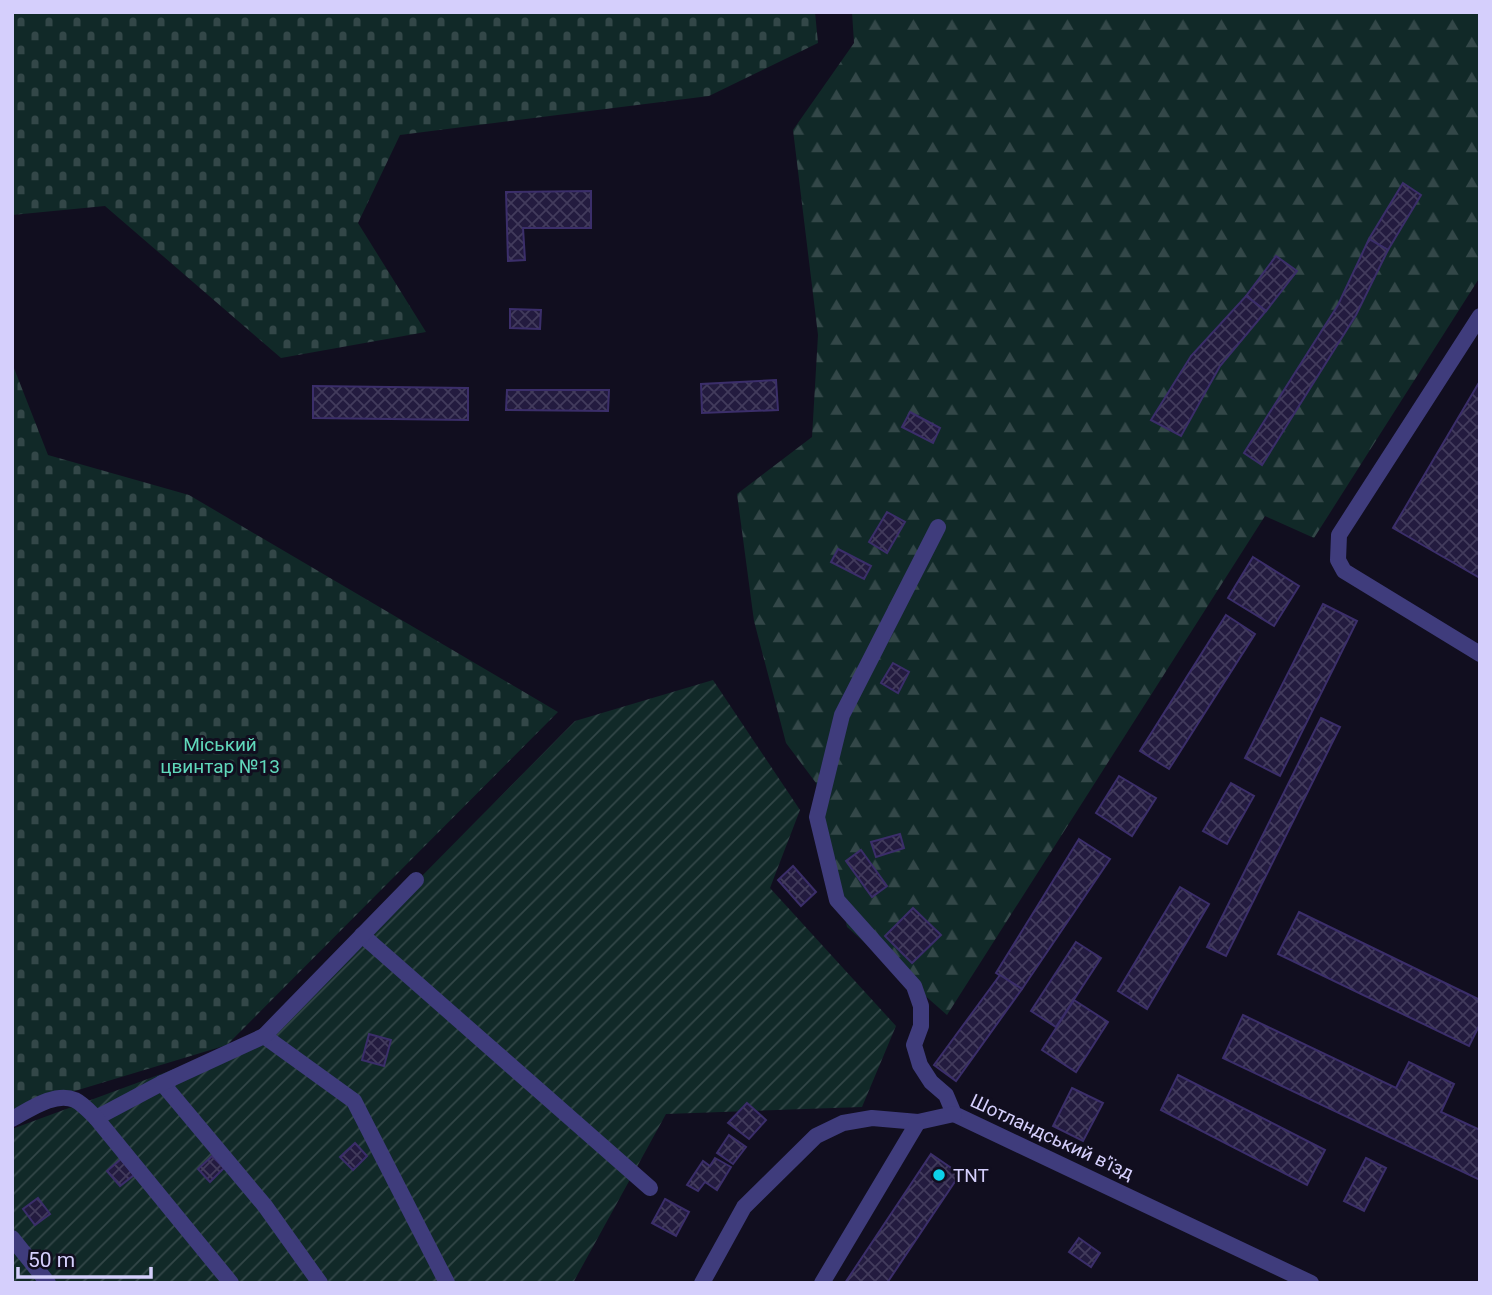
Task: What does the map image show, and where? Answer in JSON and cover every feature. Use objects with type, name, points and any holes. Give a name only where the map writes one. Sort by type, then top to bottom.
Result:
[{"type":"street","points":[[1480,316],[1339,535],[1336,548],[1344,572],[1480,654]]},
{"type":"street","name":"Шотландський в'їзд","points":[[938,527],[842,715],[817,817],[837,900],[914,986],[921,1006],[921,1026],[914,1045],[920,1065],[931,1082],[946,1095],[954,1114],[1311,1283]]},
{"type":"street","points":[[96,1118],[162,1083],[264,1035],[416,880]]},
{"type":"street","points":[[362,935],[650,1188]]},
{"type":"street","points":[[264,1035],[354,1101],[447,1283]]},
{"type":"street","points":[[162,1083],[265,1206],[320,1283]]},
{"type":"street","points":[[12,1119],[41,1103],[65,1097],[79,1102],[96,1118],[231,1283]]},
{"type":"street","points":[[702,1283],[744,1207],[816,1136],[843,1124],[872,1118],[918,1122],[954,1114]]},
{"type":"street","points":[[822,1283],[918,1122]]},
{"type":"street","points":[[12,1238],[48,1283]]},
{"type":"green space","points":[[12,12],[815,12],[818,43],[709,96],[400,135],[358,223],[426,332],[281,358],[105,206],[12,215]]},
{"type":"green space","points":[[852,12],[1480,12],[1480,277],[1314,538],[1265,516],[947,1015],[847,927],[816,783],[786,743],[754,621],[737,494],[812,437],[818,335],[793,130],[854,43]]},
{"type":"green space","name":"Міський цвинтар №13","points":[[12,363],[48,455],[189,495],[558,712],[227,1045],[12,1110]]},
{"type":"green space","points":[[713,680],[800,810],[770,888],[896,1026],[862,1107],[666,1114],[573,1283],[12,1283],[12,1129],[264,1036],[575,721]]},
{"type":"building","points":[[1403,183],[1421,195],[1388,250],[1369,239]]},
{"type":"building","points":[[591,191],[591,228],[523,228],[525,260],[508,261],[506,192]]},
{"type":"building","points":[[1369,239],[1388,250],[1356,315],[1262,465],[1244,453],[1338,305]]},
{"type":"building","points":[[1276,256],[1297,271],[1266,311],[1246,296]]},
{"type":"building","points":[[1246,296],[1266,311],[1220,366],[1181,436],[1151,420],[1191,356]]},
{"type":"building","points":[[510,309],[541,310],[540,329],[510,328]]},
{"type":"building","points":[[776,380],[778,410],[702,413],[701,384]]},
{"type":"building","points":[[1480,381],[1480,578],[1393,528]]},
{"type":"building","points":[[313,386],[468,388],[468,420],[313,418]]},
{"type":"building","points":[[507,390],[609,390],[608,411],[506,410]]},
{"type":"building","points":[[910,412],[940,428],[933,443],[902,427]]},
{"type":"building","points":[[887,512],[905,522],[887,553],[869,542]]},
{"type":"building","points":[[838,549],[871,566],[864,579],[831,562]]},
{"type":"building","points":[[1253,557],[1299,586],[1274,626],[1228,598]]},
{"type":"building","points":[[1323,604],[1357,621],[1280,776],[1245,758]]},
{"type":"building","points":[[1226,615],[1255,634],[1169,769],[1140,751]]},
{"type":"building","points":[[893,663],[909,672],[898,693],[881,683]]},
{"type":"building","points":[[1321,718],[1340,727],[1226,956],[1207,947]]},
{"type":"building","points":[[1119,776],[1156,798],[1132,836],[1096,813]]},
{"type":"building","points":[[1231,783],[1254,796],[1227,844],[1203,831]]},
{"type":"building","points":[[900,834],[904,848],[876,857],[871,842]]},
{"type":"building","points":[[1079,839],[1110,859],[1022,989],[996,973]]},
{"type":"building","points":[[861,850],[887,886],[872,897],[846,861]]},
{"type":"building","points":[[793,866],[816,892],[801,906],[778,880]]},
{"type":"building","points":[[1180,887],[1209,904],[1147,1009],[1118,991]]},
{"type":"building","points":[[913,908],[941,935],[912,963],[885,936]]},
{"type":"building","points":[[1299,912],[1480,1000],[1480,1024],[1469,1046],[1278,954]]},
{"type":"building","points":[[1076,942],[1101,958],[1056,1027],[1031,1011]]},
{"type":"building","points":[[1000,975],[1022,989],[956,1081],[934,1065]]},
{"type":"building","points":[[1074,1000],[1108,1022],[1076,1072],[1042,1050]]},
{"type":"building","points":[[1243,1015],[1396,1088],[1409,1062],[1454,1084],[1441,1112],[1480,1130],[1480,1180],[1223,1058]]},
{"type":"building","points":[[369,1034],[391,1040],[384,1066],[362,1060]]},
{"type":"building","points":[[1178,1075],[1325,1150],[1307,1185],[1161,1110]]},
{"type":"building","points":[[1072,1088],[1103,1103],[1083,1141],[1053,1126]]},
{"type":"building","points":[[747,1103],[766,1120],[749,1139],[728,1123]]},
{"type":"building","points":[[729,1135],[746,1147],[733,1164],[717,1153]]},
{"type":"building","points":[[355,1143],[367,1156],[353,1170],[340,1157]]},
{"type":"building","points":[[931,1154],[960,1174],[887,1283],[845,1283]]},
{"type":"building","points":[[212,1156],[224,1168],[210,1182],[198,1169]]},
{"type":"building","points":[[715,1158],[731,1167],[717,1190],[705,1182],[698,1191],[687,1185],[703,1161],[710,1166]]},
{"type":"building","points":[[1366,1158],[1386,1168],[1364,1211],[1344,1201]]},
{"type":"building","points":[[121,1159],[134,1175],[120,1186],[107,1171]]},
{"type":"building","points":[[38,1198],[50,1214],[35,1225],[23,1209]]},
{"type":"building","points":[[665,1199],[689,1212],[676,1236],[652,1223]]},
{"type":"building","points":[[1079,1238],[1100,1253],[1091,1267],[1069,1252]]},
{"type":"place","name":"TNT","points":[[939,1175]]}]
